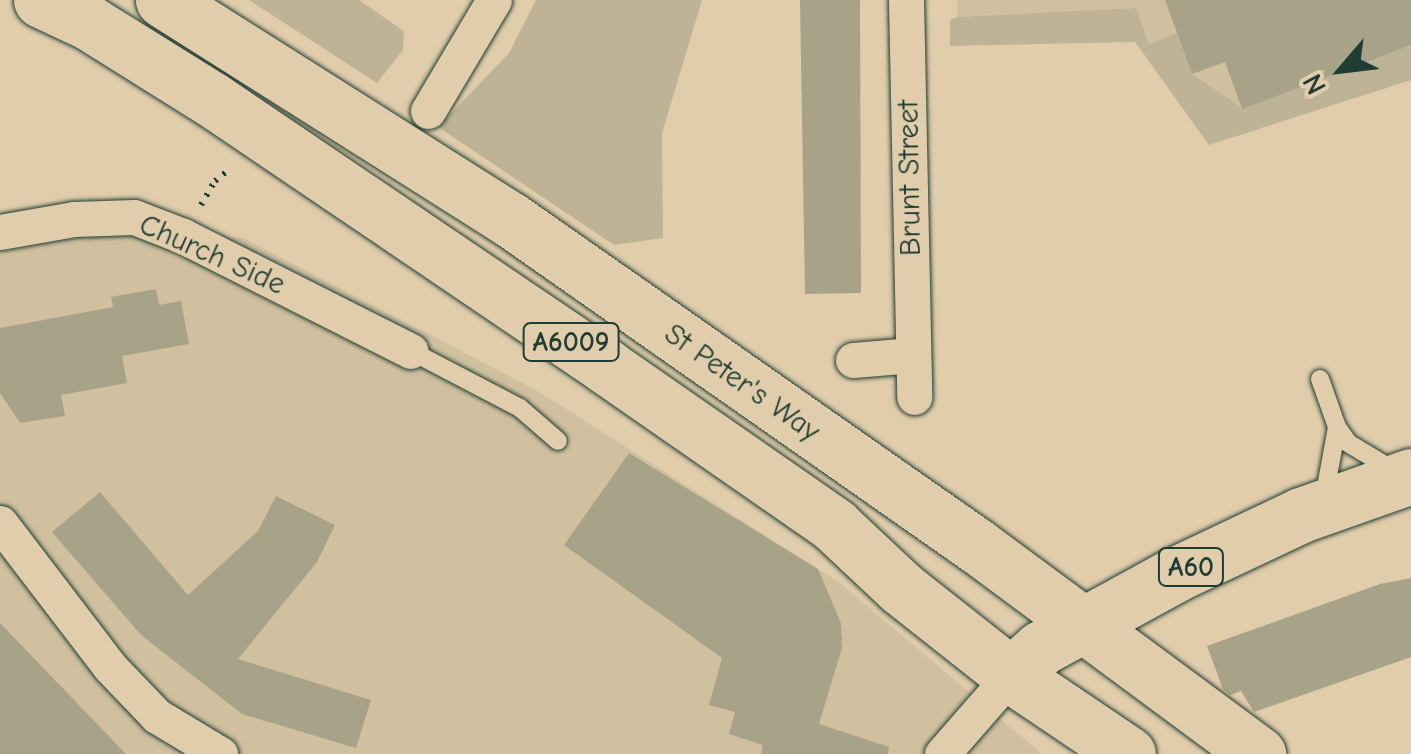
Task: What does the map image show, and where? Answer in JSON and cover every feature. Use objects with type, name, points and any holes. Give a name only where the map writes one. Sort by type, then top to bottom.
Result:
[{"type":"highway","name":"A6009","points":[[41,0],[88,22],[292,150],[818,513],[901,588],[1010,674],[1128,754]]},
{"type":"highway","name":"St Peter's Way","points":[[163,0],[511,220],[1084,624],[1258,754]]},
{"type":"highway","name":"A60","points":[[1084,624],[1300,515],[1409,477]]},
{"type":"highway","points":[[1010,674],[1041,648],[1084,624]]},
{"type":"street","points":[[428,111],[494,0]]},
{"type":"street","name":"Brunt Street","points":[[906,0],[914,397]]},
{"type":"street","name":"Church Side","points":[[0,232],[74,219],[134,217],[183,236],[411,351]]},
{"type":"street","points":[[854,360],[914,355]]},
{"type":"street","points":[[0,523],[110,668],[157,716],[220,754]]},
{"type":"street","points":[[942,754],[1010,674]]},
{"type":"lane","points":[[411,351],[520,408],[558,441]]},
{"type":"lane","points":[[1320,379],[1337,427],[1348,443],[1409,477]]},
{"type":"lane","points":[[1300,515],[1326,487],[1337,427]]},
{"type":"path","points":[[183,236],[215,181],[238,162]]},
{"type":"shaded area","points":[[249,0],[359,0],[404,31],[403,50],[377,83]]},
{"type":"shaded area","points":[[536,0],[702,0],[662,133],[663,238],[614,245],[438,127],[509,53]]},
{"type":"shaded area","points":[[957,0],[1411,0],[1411,45],[1242,109],[1149,44],[1136,8],[957,17]]},
{"type":"shaded area","points":[[1136,8],[1149,44],[1177,33],[1192,74],[1242,108],[1411,45],[1411,80],[1209,145],[1135,42],[950,46],[950,20],[957,17]]},
{"type":"shaded area","points":[[120,230],[243,238],[536,390],[840,583],[1042,754],[0,754],[0,252]]},
{"type":"building","points":[[800,0],[860,0],[861,293],[805,294]]},
{"type":"building","points":[[1165,0],[1411,0],[1411,45],[1242,109],[1225,62],[1192,74]]},
{"type":"building","points":[[156,289],[159,305],[181,301],[189,344],[122,356],[127,383],[61,395],[65,416],[20,423],[0,393],[0,328],[113,307],[111,297]]},
{"type":"building","points":[[629,453],[818,569],[841,623],[842,648],[819,724],[889,747],[888,754],[761,754],[763,745],[729,734],[735,712],[709,705],[722,658],[564,545]]},
{"type":"building","points":[[100,492],[188,595],[258,531],[276,496],[335,525],[317,562],[238,659],[371,700],[356,748],[242,714],[141,635],[52,532]]},
{"type":"building","points":[[1411,578],[1411,657],[1254,712],[1241,691],[1230,695],[1223,689],[1207,646],[1380,584]]},
{"type":"building","points":[[0,623],[126,754],[0,754]]}]
